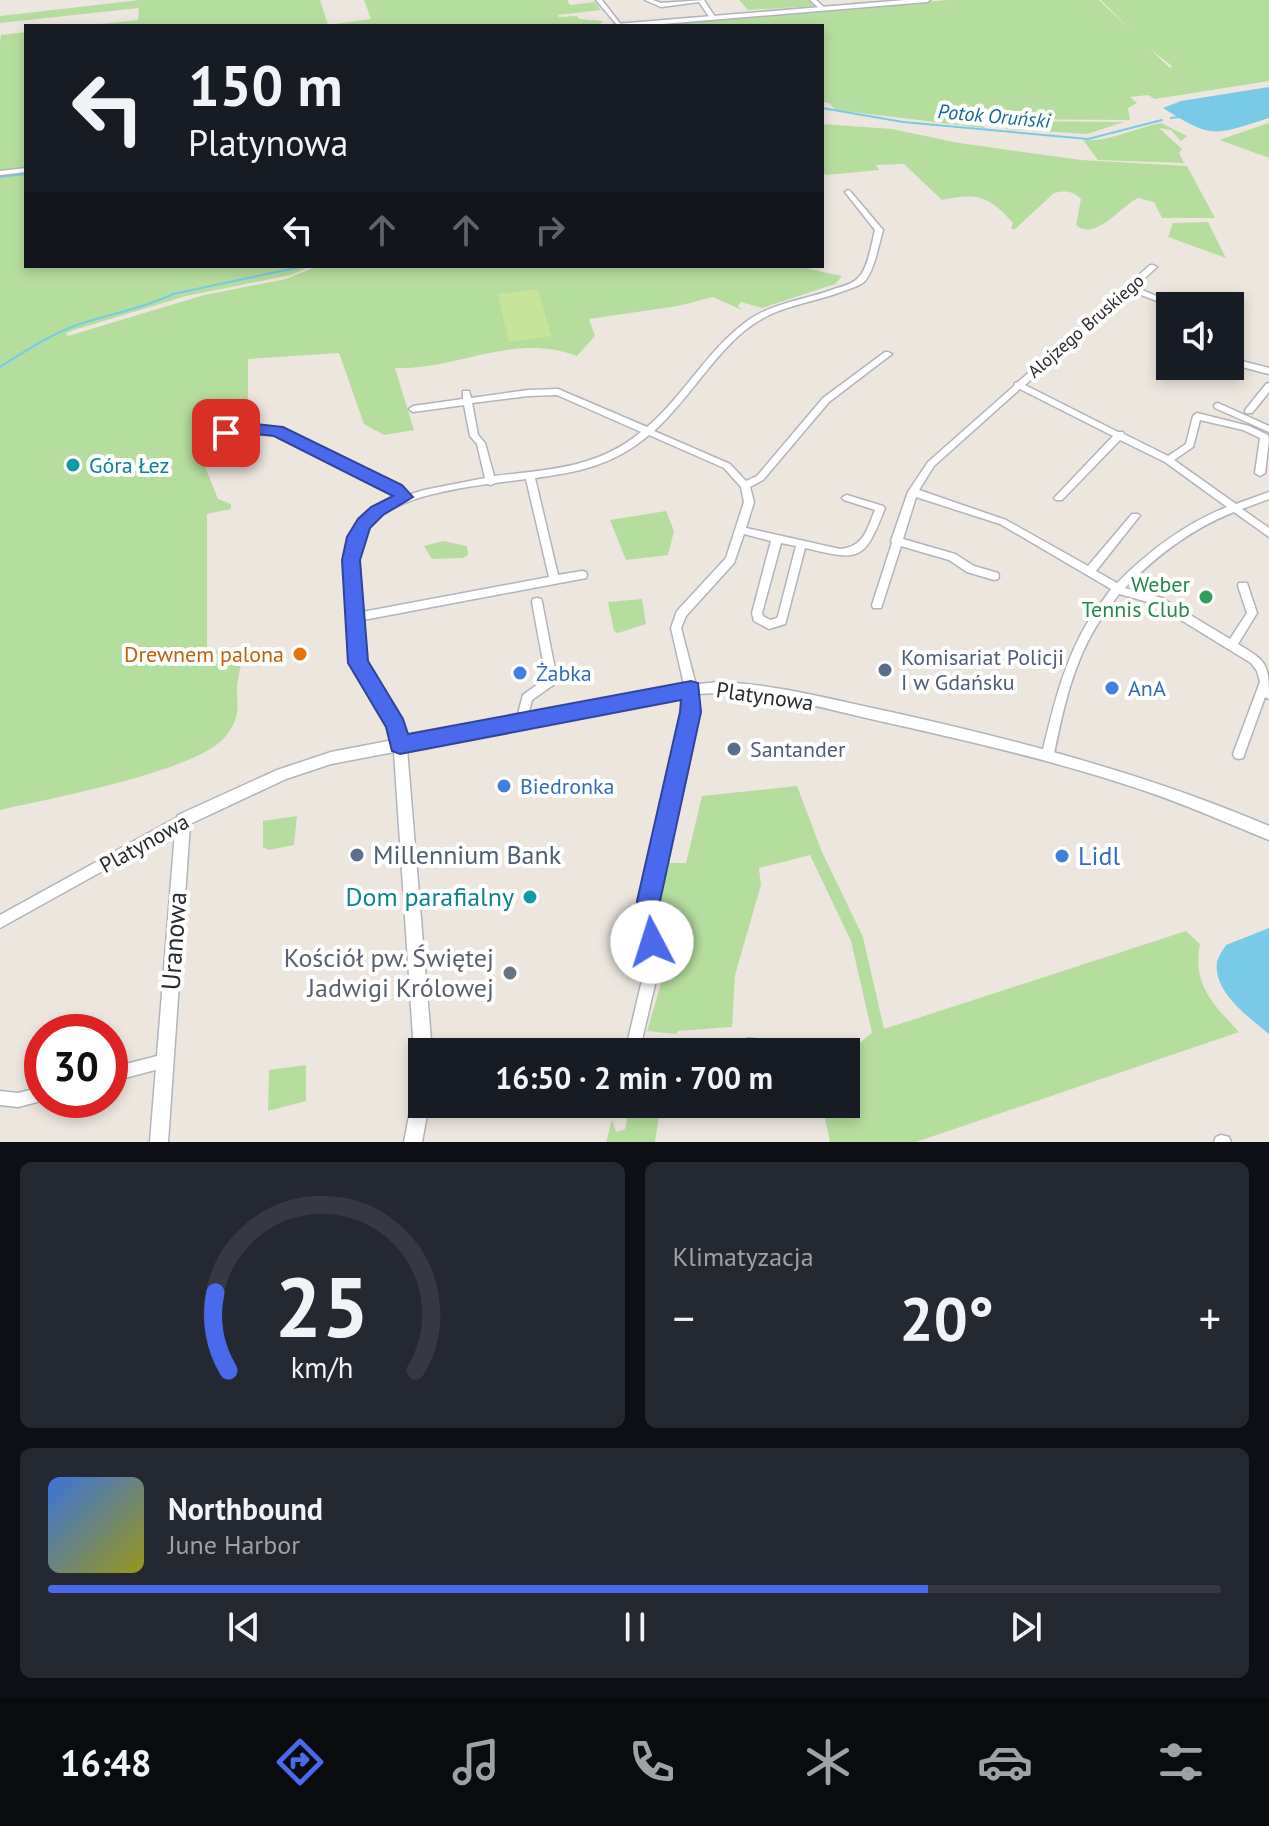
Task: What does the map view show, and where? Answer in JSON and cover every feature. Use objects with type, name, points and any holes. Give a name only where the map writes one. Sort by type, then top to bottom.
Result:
[{"type":"street","points":[[599,0],[617,24]]},
{"type":"street","points":[[648,0],[659,5],[701,0],[712,17]]},
{"type":"street","points":[[813,0],[822,8]]},
{"type":"street","points":[[630,24],[927,0]]},
{"type":"street","points":[[0,173],[24,170]]},
{"type":"street","points":[[422,1038],[400,745],[396,725],[358,663],[351,560],[356,537],[364,523],[377,511],[405,497],[598,462],[630,447],[650,431],[752,321],[861,280],[879,230],[848,192]]},
{"type":"street","name":"Alojzego Bruskiego","points":[[877,605],[913,492],[937,458],[1153,267]]},
{"type":"street","points":[[1130,288],[1156,298]]},
{"type":"street","points":[[745,486],[760,478],[830,396],[888,354]]},
{"type":"street","points":[[1244,365],[1269,371]]},
{"type":"street","points":[[1018,385],[1168,460],[1269,533]]},
{"type":"street","points":[[1249,411],[1269,386]]},
{"type":"street","points":[[413,409],[467,397],[558,392],[727,466],[745,486],[749,502],[730,560],[681,614],[676,628],[691,689],[691,712],[648,901],[654,959],[635,1038]]},
{"type":"street","points":[[467,397],[474,436],[481,443],[491,482]]},
{"type":"street","points":[[1218,406],[1268,434]]},
{"type":"street","points":[[1168,460],[1190,445],[1197,416],[1268,434]]},
{"type":"street","points":[[198,437],[255,429],[277,431],[396,489],[405,497]]},
{"type":"street","points":[[1059,498],[1120,434]]},
{"type":"street","points":[[1260,473],[1268,434]]},
{"type":"street","points":[[530,476],[554,579]]},
{"type":"street","points":[[913,492],[1003,522],[1117,588],[1158,601],[1259,664],[1267,688],[1239,754]]},
{"type":"street","points":[[1048,754],[1070,665],[1081,641],[1117,588],[1162,546],[1234,507],[1269,495]]},
{"type":"street","points":[[741,530],[845,554],[864,546],[880,508],[847,498]]},
{"type":"street","points":[[1089,572],[1135,516]]},
{"type":"street","points":[[777,538],[757,613],[758,618],[769,625],[781,621],[783,616],[801,544]]},
{"type":"street","points":[[896,541],[952,557],[971,569],[994,576]]},
{"type":"street","points":[[354,618],[582,575]]},
{"type":"street","points":[[1232,645],[1252,613],[1243,586]]},
{"type":"street","points":[[522,721],[527,698],[552,680],[537,602]]},
{"type":"street","name":"Platynowa","points":[[0,922],[183,820],[310,764],[691,689],[719,687],[758,691],[1048,754],[1197,802],[1269,833]]},
{"type":"street","name":"Uranowa","points":[[159,1142],[183,820]]},
{"type":"street","points":[[128,1070],[165,1061]]},
{"type":"street","points":[[0,1098],[24,1098]]},
{"type":"street","points":[[413,1142],[418,1118]]},
{"type":"green space","points":[[140,0],[320,0],[328,24],[100,24],[138,20],[139,8],[0,23],[0,16]]},
{"type":"green space","points":[[364,0],[567,0],[570,5],[595,2],[601,10],[558,15],[603,21],[601,24],[335,24],[371,19]]},
{"type":"green space","points":[[739,0],[809,0],[817,6],[714,12],[748,10]]},
{"type":"green space","points":[[948,0],[1099,0],[1130,30],[1101,0],[1269,0],[1269,81],[1155,99],[1148,95],[1130,97],[1137,103],[1128,108],[1130,120],[982,119],[984,128],[836,110],[824,102],[824,24],[651,24]]},
{"type":"green space","points":[[24,32],[24,168],[0,171],[0,42],[1,35]]},
{"type":"green space","points":[[1012,121],[1124,122],[1087,134],[1006,129],[1005,125]]},
{"type":"green space","points":[[1161,123],[1187,136],[1181,141],[1171,130],[1159,128],[1182,149],[1179,153],[1184,163],[1098,160],[1083,140],[1112,137]]},
{"type":"green space","points":[[1269,123],[1269,158],[1220,140],[1222,139]]},
{"type":"green space","points":[[824,124],[892,129],[959,143],[1081,160],[1187,166],[1215,218],[1162,218],[1154,202],[1138,198],[1108,221],[1091,229],[1083,229],[1076,225],[1081,199],[1072,193],[1061,192],[1054,193],[1014,230],[1011,228],[1013,223],[990,202],[974,197],[942,200],[904,164],[876,165],[879,170],[826,175]]},
{"type":"green space","points":[[24,171],[24,268],[307,268],[291,275],[186,296],[74,330],[66,333],[68,336],[204,295],[286,279],[313,268],[809,268],[842,276],[835,284],[762,308],[741,302],[738,306],[742,310],[713,297],[678,306],[589,319],[595,336],[577,356],[531,348],[441,364],[395,368],[414,430],[384,435],[364,424],[339,353],[248,359],[248,404],[238,406],[238,411],[242,411],[242,427],[192,434],[218,499],[231,504],[231,509],[207,514],[207,651],[243,649],[237,687],[237,714],[231,729],[209,750],[154,772],[0,810],[0,174]]},
{"type":"green space","points":[[1208,222],[1226,258],[1168,237],[1173,223]]},
{"type":"green space","points":[[538,289],[551,336],[509,342],[498,294]]},
{"type":"green space","points":[[666,511],[674,531],[668,555],[626,560],[610,520]]},
{"type":"green space","points":[[443,541],[467,546],[468,555],[463,558],[432,559],[424,546]]},
{"type":"green space","points":[[642,599],[646,624],[618,633],[614,631],[608,602]]},
{"type":"green space","points":[[797,786],[822,852],[863,937],[884,1029],[1186,931],[1200,944],[1199,971],[1207,992],[1239,1032],[916,1142],[830,1142],[825,1118],[860,1118],[860,1043],[872,1033],[851,941],[810,855],[759,868],[761,885],[735,975],[732,1027],[678,1031],[676,1034],[647,1031],[665,970],[657,905],[668,863],[686,863],[702,796]]},
{"type":"green space","points":[[297,816],[294,845],[269,850],[263,847],[263,821]]},
{"type":"green space","points":[[306,1065],[306,1101],[268,1111],[269,1070]]},
{"type":"green space","points":[[627,1118],[659,1118],[655,1142],[606,1142],[612,1120],[616,1132],[625,1129]]},
{"type":"water","points":[[1269,87],[1269,118],[1225,131],[1204,130],[1163,108],[1181,101]]},
{"type":"water","points":[[1269,928],[1269,1034],[1226,993],[1217,973],[1217,962],[1226,945]]},
{"type":"waterway","name":"Potok Oruński","points":[[824,108],[903,122],[1088,139],[1162,120]]},
{"type":"waterway","name":"Potok Oruński","points":[[1171,118],[1178,117]]},
{"type":"waterway","points":[[0,177],[24,174]]},
{"type":"waterway","name":"Potok Oruński","points":[[0,367],[50,337],[83,323],[173,294],[296,268]]},
{"type":"place","name":"Góra Łez","points":[[73,465]]},
{"type":"place","name":"Weber Tennis Club","points":[[1206,597]]},
{"type":"place","name":"Drewnem palona","points":[[300,654]]},
{"type":"place","name":"Komisariat Policji I w Gdańsku","points":[[885,670]]},
{"type":"place","name":"Żabka","points":[[520,673]]},
{"type":"place","name":"AnA","points":[[1112,688]]},
{"type":"place","name":"Santander","points":[[734,749]]},
{"type":"place","name":"Biedronka","points":[[504,786]]},
{"type":"place","name":"Millennium Bank","points":[[357,855]]},
{"type":"place","name":"Lidl","points":[[1062,856]]},
{"type":"place","name":"Dom parafialny","points":[[530,897]]},
{"type":"place","name":"Kościół pw. Świętej Jadwigi Królowej","points":[[510,973]]},
{"type":"route","points":[[226,433],[255,429],[277,431],[396,489],[405,497],[377,511],[364,523],[356,537],[351,560],[358,663],[396,725],[400,745],[691,689],[691,712],[648,901],[652,942]]}]
